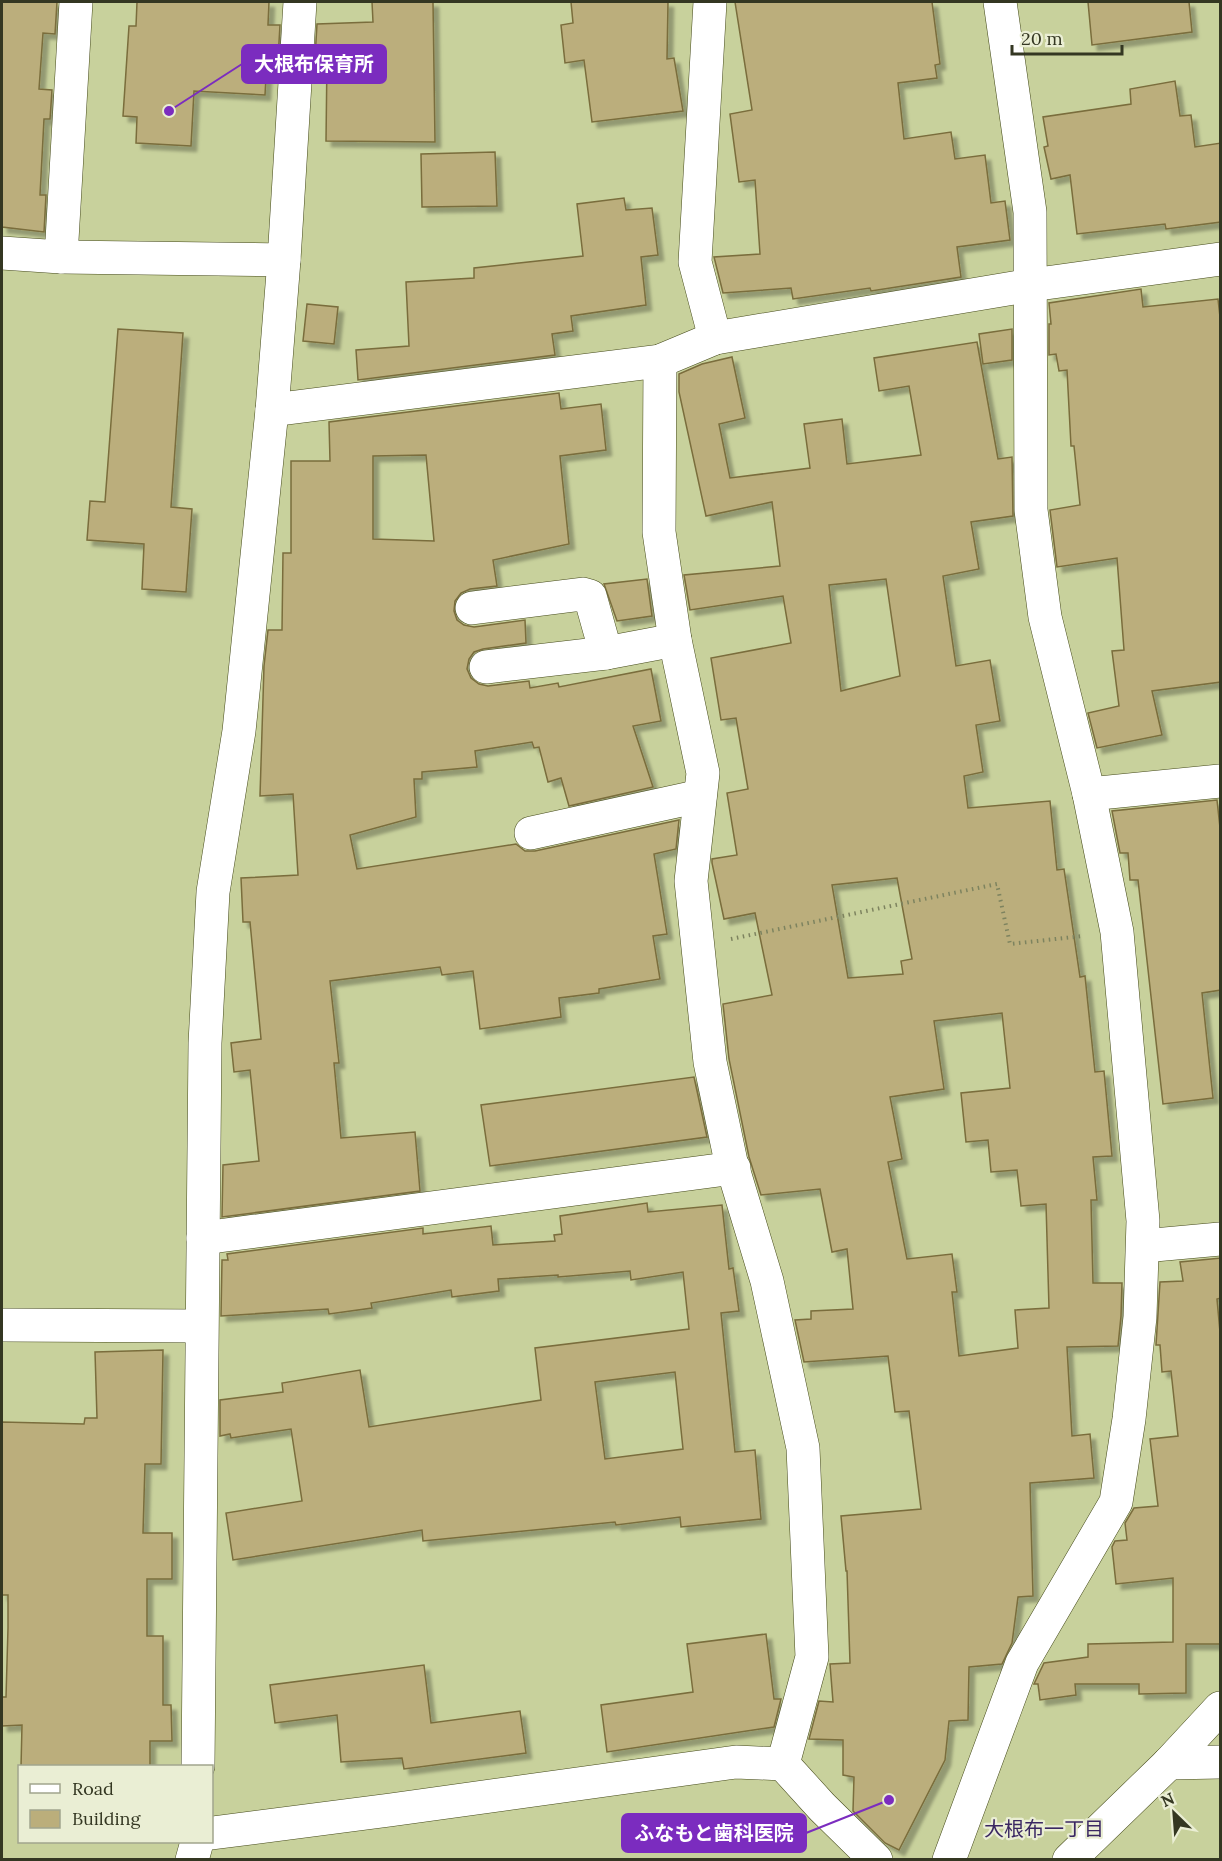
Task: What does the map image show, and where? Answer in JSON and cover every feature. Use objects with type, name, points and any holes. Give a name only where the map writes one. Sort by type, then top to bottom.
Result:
[{"type":"street","points":[[61,257],[76,2]]},
{"type":"street","points":[[198,1765],[205,1043],[213,892],[239,730],[272,410],[300,2]]},
{"type":"street","points":[[710,2],[695,261],[715,338]]},
{"type":"street","points":[[949,1860],[1022,1663],[1116,1502],[1129,1419],[1140,1317],[1143,1246],[1143,1221],[1117,932],[1089,794],[1045,617],[1031,510],[1030,212],[1000,2]]},
{"type":"street","points":[[2,253],[61,257],[284,260]]},
{"type":"street","points":[[272,410],[660,361],[715,338],[1031,285],[1221,259]]},
{"type":"street","points":[[660,361],[659,532],[675,640],[703,773],[691,881],[710,1062],[734,1168],[767,1281],[803,1448],[812,1657],[783,1764]]},
{"type":"street","points":[[472,608],[583,594],[590,596],[606,653]]},
{"type":"street","points":[[486,667],[606,653],[675,640]]},
{"type":"street","points":[[1089,794],[1221,781]]},
{"type":"street","points":[[531,833],[700,796]]},
{"type":"street","points":[[202,1238],[734,1168]]},
{"type":"street","points":[[1143,1246],[1221,1239]]},
{"type":"street","points":[[2,1325],[201,1326]]},
{"type":"street","points":[[1069,1860],[1169,1763],[1221,1708]]},
{"type":"street","points":[[213,1833],[736,1762],[783,1764],[822,1807],[876,1860]]},
{"type":"street","points":[[1169,1763],[1221,1762]]},
{"type":"street","points":[[192,1860],[196,1843]]},
{"type":"path","points":[[698,945],[997,884],[1010,944],[1117,932]]},
{"type":"building","points":[[2,2],[57,2],[55,34],[43,33],[39,89],[52,90],[50,119],[44,119],[40,195],[46,195],[44,232],[2,227]]},
{"type":"building","points":[[137,2],[269,2],[268,25],[280,25],[278,59],[267,60],[265,95],[194,91],[191,146],[136,143],[137,117],[123,116],[129,26],[136,26]]},
{"type":"building","points":[[372,2],[433,2],[435,142],[326,141],[327,58],[315,58],[317,24],[373,22]]},
{"type":"building","points":[[571,2],[668,2],[667,59],[674,58],[683,111],[592,122],[584,60],[565,63],[561,25],[573,23]]},
{"type":"building","points":[[735,2],[932,2],[940,64],[935,65],[937,78],[898,83],[904,139],[951,132],[955,159],[985,155],[991,203],[1005,201],[1010,240],[957,247],[961,277],[871,291],[870,288],[793,299],[791,288],[723,293],[714,257],[760,254],[755,180],[739,182],[730,114],[752,110]]},
{"type":"building","points":[[1088,2],[1189,2],[1192,32],[1092,45]]},
{"type":"building","points":[[1175,81],[1180,116],[1191,115],[1195,147],[1221,143],[1221,222],[1166,229],[1165,224],[1077,234],[1070,175],[1051,179],[1044,147],[1048,146],[1043,117],[1131,104],[1130,89]]},
{"type":"building","points":[[495,152],[497,206],[422,207],[421,154]]},
{"type":"building","points":[[624,198],[626,210],[652,208],[658,255],[641,257],[646,305],[571,316],[573,331],[552,334],[555,355],[358,380],[356,350],[409,346],[406,282],[474,278],[474,268],[583,256],[577,204]]},
{"type":"building","points":[[1141,289],[1143,307],[1218,299],[1221,326],[1221,682],[1152,691],[1162,735],[1097,748],[1088,713],[1119,706],[1112,651],[1124,650],[1117,558],[1057,567],[1050,510],[1080,505],[1074,446],[1071,446],[1067,370],[1059,371],[1056,354],[1049,355],[1049,324],[1051,324],[1049,303]]},
{"type":"building","points":[[307,304],[338,307],[334,344],[303,341]]},
{"type":"building","points":[[118,329],[183,333],[171,507],[192,509],[186,592],[142,589],[144,544],[87,540],[90,501],[105,502]]},
{"type":"building","points":[[1012,329],[1012,360],[983,364],[979,334]]},
{"type":"building","points":[[977,342],[998,459],[1012,457],[1013,516],[971,522],[979,569],[943,576],[956,666],[990,660],[1000,721],[976,725],[983,772],[964,776],[968,808],[1050,801],[1057,870],[1064,869],[1080,977],[1085,976],[1095,1072],[1104,1071],[1112,1156],[1093,1157],[1097,1200],[1091,1200],[1093,1283],[1122,1283],[1118,1346],[1067,1347],[1072,1436],[1090,1434],[1094,1478],[1030,1483],[1033,1596],[1018,1597],[1012,1643],[1002,1664],[969,1667],[968,1720],[949,1721],[945,1760],[899,1850],[885,1843],[853,1811],[854,1777],[843,1775],[843,1740],[809,1739],[819,1701],[833,1702],[830,1664],[850,1663],[847,1571],[841,1516],[921,1509],[909,1411],[895,1412],[888,1356],[804,1362],[795,1320],[811,1319],[811,1311],[853,1309],[847,1249],[832,1252],[820,1189],[761,1195],[749,1157],[729,1059],[723,1004],[772,995],[755,913],[724,919],[712,863],[712,859],[737,855],[727,793],[748,789],[736,718],[721,720],[711,658],[791,643],[783,596],[690,610],[684,575],[780,566],[772,502],[706,516],[679,392],[679,374],[702,364],[732,357],[745,418],[719,424],[730,478],[810,468],[804,424],[842,419],[847,464],[921,455],[909,386],[879,391],[874,358]],"holes":[[[886,579],[900,676],[841,691],[829,585]],[[897,878],[912,959],[901,961],[903,974],[848,978],[832,885]],[[1002,1013],[1010,1088],[961,1093],[966,1142],[988,1140],[991,1172],[1017,1170],[1021,1206],[1046,1204],[1049,1308],[1015,1310],[1018,1348],[959,1356],[952,1292],[957,1292],[952,1254],[907,1259],[888,1162],[902,1159],[890,1097],[944,1089],[934,1021]]]},
{"type":"building","points":[[559,393],[561,409],[601,404],[606,450],[560,456],[569,544],[493,560],[497,586],[470,589],[461,593],[455,601],[454,611],[457,620],[464,625],[474,627],[525,620],[526,643],[474,652],[469,659],[467,669],[471,678],[479,684],[488,686],[529,681],[530,688],[558,683],[559,687],[651,669],[661,721],[633,726],[653,787],[569,806],[561,778],[548,782],[539,747],[534,748],[532,742],[475,751],[477,767],[422,772],[422,779],[414,779],[416,817],[350,835],[357,869],[516,844],[525,851],[535,851],[679,820],[676,849],[654,854],[667,934],[653,936],[660,979],[599,989],[599,993],[559,998],[561,1017],[480,1029],[473,971],[442,975],[440,967],[330,981],[339,1063],[334,1063],[341,1138],[415,1132],[420,1191],[222,1217],[223,1165],[259,1161],[250,1070],[234,1072],[231,1043],[261,1039],[250,922],[243,922],[241,878],[298,875],[293,794],[260,796],[264,666],[268,630],[282,630],[283,553],[291,553],[291,461],[330,461],[329,422]],"holes":[[[426,455],[434,541],[373,539],[373,456]]]},
{"type":"building","points":[[647,579],[652,616],[617,621],[604,584]]},
{"type":"building","points":[[1217,800],[1221,837],[1221,990],[1202,993],[1213,1098],[1163,1104],[1138,880],[1130,880],[1128,853],[1120,853],[1112,811]]},
{"type":"building","points":[[694,1077],[707,1137],[490,1166],[481,1105]]},
{"type":"building","points":[[647,1203],[648,1212],[722,1205],[729,1269],[733,1268],[739,1311],[721,1313],[735,1452],[755,1450],[761,1519],[681,1527],[680,1517],[616,1525],[615,1522],[423,1541],[422,1530],[233,1560],[226,1513],[302,1501],[291,1429],[231,1438],[230,1434],[220,1436],[220,1400],[283,1392],[282,1383],[360,1370],[369,1427],[541,1400],[535,1348],[689,1329],[683,1272],[631,1280],[630,1271],[498,1279],[499,1291],[452,1297],[451,1290],[371,1303],[372,1308],[329,1314],[328,1309],[221,1316],[222,1260],[228,1260],[227,1254],[423,1228],[423,1234],[491,1226],[493,1245],[555,1241],[554,1235],[562,1234],[560,1216]],"holes":[[[675,1372],[683,1449],[605,1459],[595,1382]]]},
{"type":"building","points":[[1221,1258],[1221,1298],[1217,1299],[1221,1343],[1221,1644],[1186,1644],[1186,1693],[1139,1694],[1139,1684],[1075,1684],[1076,1695],[1040,1700],[1038,1684],[1034,1684],[1044,1663],[1088,1657],[1088,1644],[1173,1642],[1173,1578],[1116,1584],[1112,1547],[1115,1541],[1127,1540],[1125,1523],[1134,1508],[1158,1506],[1150,1439],[1178,1436],[1171,1371],[1162,1372],[1160,1345],[1156,1345],[1160,1282],[1183,1281],[1180,1262]]},
{"type":"building","points":[[163,1350],[161,1464],[145,1464],[143,1533],[172,1533],[172,1579],[147,1579],[147,1636],[163,1636],[163,1705],[171,1705],[172,1741],[150,1741],[150,1765],[21,1765],[22,1725],[2,1726],[2,1697],[6,1697],[8,1595],[2,1595],[2,1422],[84,1424],[85,1418],[97,1418],[95,1352]]},
{"type":"building","points":[[766,1634],[774,1699],[781,1699],[774,1727],[607,1752],[601,1705],[693,1692],[687,1644]]},
{"type":"building","points":[[424,1665],[431,1723],[520,1711],[526,1753],[404,1769],[402,1758],[341,1762],[337,1715],[275,1723],[270,1685]]},
{"type":"place","name":"大根布保育所","points":[[169,111]]},
{"type":"place","name":"ふなもと歯科医院","points":[[889,1800]]},
{"type":"district","name":"大根布一丁目","points":[[1044,1829]]}]
